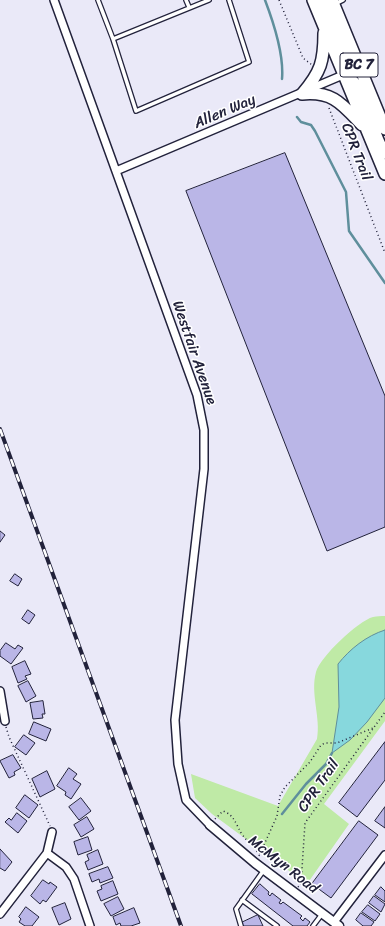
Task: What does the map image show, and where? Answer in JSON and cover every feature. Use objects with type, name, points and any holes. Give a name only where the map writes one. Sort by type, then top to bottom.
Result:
[{"type":"highway","name":"BC 7","points":[[314,0],[343,75],[385,174]]},
{"type":"highway","points":[[322,0],[348,62],[348,68],[343,75],[352,79],[359,89],[385,153]]},
{"type":"highway","name":"BC 7","points":[[337,2],[385,129]]},
{"type":"highway","points":[[302,94],[321,68],[324,56],[324,26]]},
{"type":"highway","points":[[302,94],[322,93],[337,100],[366,129]]},
{"type":"street","name":"Westfair Avenue","points":[[54,0],[197,395],[204,430],[204,469],[175,720],[178,764],[186,800],[210,825]]},
{"type":"street","name":"Allen Way","points":[[116,171],[302,94],[343,75]]},
{"type":"street","points":[[0,691],[5,722]]},
{"type":"street","name":"McMyn Road","points":[[210,825],[255,863],[337,924]]},
{"type":"street","points":[[0,914],[48,853],[52,832]]},
{"type":"street","points":[[48,853],[66,867],[74,879],[90,926]]},
{"type":"street","points":[[337,924],[385,855]]},
{"type":"lane","points":[[98,0],[113,39],[136,111],[249,62],[229,0]]},
{"type":"lane","points":[[186,0],[189,7]]},
{"type":"lane","points":[[113,39],[209,0]]},
{"type":"lane","points":[[241,926],[236,910],[264,870]]},
{"type":"lane","points":[[242,900],[277,926]]},
{"type":"lane","points":[[313,926],[323,913]]},
{"type":"path","points":[[279,0],[303,58],[316,66]]},
{"type":"path","name":"CPR Trail","points":[[328,105],[385,253]]},
{"type":"path","name":"CPR Trail","points":[[300,884],[305,823],[385,712]]},
{"type":"path","points":[[5,722],[9,737],[47,817],[52,832]]},
{"type":"path","points":[[255,863],[266,838],[272,831],[277,816],[280,796],[285,787],[310,762],[322,745],[329,742],[338,743],[360,732],[373,728]]},
{"type":"path","points":[[210,825],[222,811],[226,812],[236,822],[239,830],[249,844],[260,854]]},
{"type":"green space","points":[[385,616],[385,721],[324,804],[349,824],[307,884],[212,814],[195,798],[191,774],[278,806],[317,739],[318,722],[314,680],[319,665],[340,640],[358,625],[373,617]]},
{"type":"water","points":[[385,630],[385,698],[367,722],[350,740],[332,753],[339,707],[338,664],[359,644],[371,636]]},
{"type":"building","points":[[285,153],[385,396],[385,527],[327,551],[186,191]]},
{"type":"building","points":[[0,531],[5,535],[0,542]]},
{"type":"building","points":[[15,574],[22,579],[18,586],[10,581]]},
{"type":"building","points":[[28,610],[35,615],[29,624],[22,619]]},
{"type":"building","points":[[6,643],[15,649],[18,645],[23,648],[11,664],[0,656],[0,651]]},
{"type":"building","points":[[25,661],[31,674],[25,676],[27,679],[18,683],[12,667]]},
{"type":"building","points":[[28,681],[36,696],[26,702],[18,686]]},
{"type":"building","points":[[43,701],[45,714],[42,714],[43,718],[33,719],[30,703]]},
{"type":"building","points":[[34,722],[51,729],[46,741],[29,734]]},
{"type":"building","points":[[24,735],[35,743],[26,755],[15,747]]},
{"type":"building","points":[[385,742],[385,780],[357,817],[339,803]]},
{"type":"building","points":[[13,755],[21,768],[14,772],[15,775],[9,778],[0,761]]},
{"type":"building","points":[[69,768],[77,774],[73,779],[81,784],[71,799],[65,795],[66,792],[57,786]]},
{"type":"building","points":[[47,771],[55,789],[40,797],[32,779]]},
{"type":"building","points":[[25,795],[38,805],[29,818],[16,808]]},
{"type":"building","points":[[81,798],[91,811],[79,820],[69,807]]},
{"type":"building","points":[[385,807],[385,828],[375,821]]},
{"type":"building","points":[[17,813],[27,821],[18,833],[5,822],[9,818],[11,820]]},
{"type":"building","points":[[87,817],[94,829],[81,837],[74,825]]},
{"type":"building","points":[[359,821],[378,835],[331,898],[312,884]]},
{"type":"building","points":[[88,837],[92,850],[78,855],[74,842]]},
{"type":"building","points":[[0,849],[12,862],[5,871],[0,868]]},
{"type":"building","points":[[98,850],[103,864],[88,870],[85,862],[89,860],[87,855]]},
{"type":"building","points":[[108,867],[113,878],[100,883],[99,879],[92,882],[89,874]]},
{"type":"building","points":[[43,880],[49,884],[50,882],[57,887],[46,902],[43,900],[40,904],[31,896]]},
{"type":"building","points":[[113,881],[118,894],[101,901],[97,891],[102,889],[101,886]]},
{"type":"building","points":[[260,884],[269,892],[268,894],[270,896],[272,893],[281,900],[279,903],[281,904],[283,902],[302,916],[300,918],[303,921],[305,918],[310,922],[307,926],[293,926],[252,894]]},
{"type":"building","points":[[381,887],[385,891],[385,902],[375,895]]},
{"type":"building","points":[[374,896],[385,904],[381,912],[369,903]]},
{"type":"building","points":[[118,897],[124,909],[111,916],[104,904]]},
{"type":"building","points":[[65,903],[71,919],[59,925],[52,908]]},
{"type":"building","points":[[368,905],[380,914],[375,921],[362,912]]},
{"type":"building","points":[[26,907],[39,917],[32,926],[25,926],[19,922],[21,919],[19,917]]},
{"type":"building","points":[[134,908],[140,923],[131,926],[121,926],[120,923],[116,925],[113,917]]},
{"type":"building","points":[[361,913],[374,922],[371,926],[363,926],[356,920]]},
{"type":"building","points":[[258,915],[263,926],[243,926],[241,923]]},
{"type":"waterway","points":[[265,0],[280,49],[282,79]]},
{"type":"waterway","points":[[297,117],[301,122],[311,125],[315,131],[346,192],[349,231],[385,283]]},
{"type":"waterway","points":[[282,814],[306,784],[326,764],[332,753]]},
{"type":"railway","points":[[0,429],[181,926]]}]
